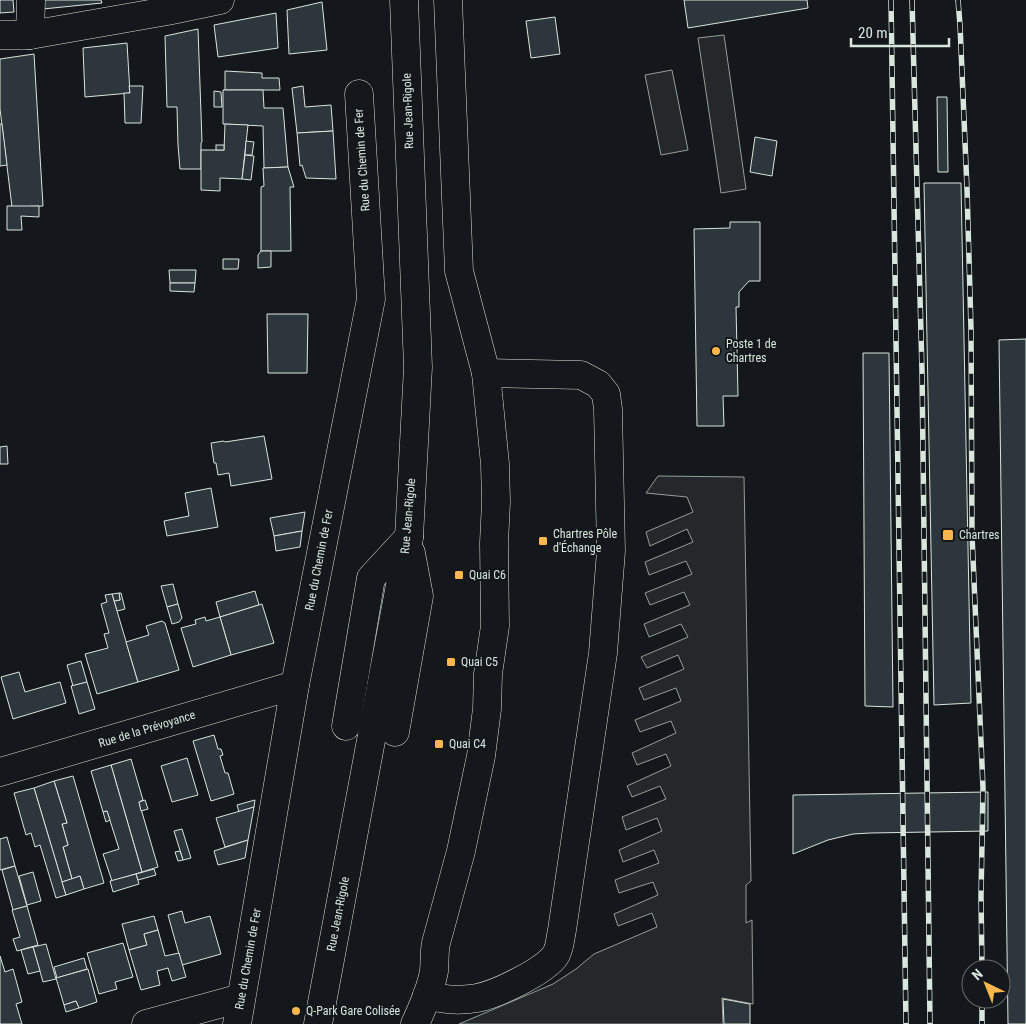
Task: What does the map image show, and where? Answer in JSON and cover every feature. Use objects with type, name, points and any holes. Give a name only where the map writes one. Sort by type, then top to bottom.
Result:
[{"type":"street","points":[[30,35],[31,0]]},
{"type":"street","points":[[0,36],[30,35],[220,0]]},
{"type":"street","name":"Rue Jean-Rigole","points":[[318,1024],[408,537],[418,367],[404,0]]},
{"type":"street","points":[[415,1024],[428,995],[434,971],[434,952],[461,852],[481,756],[487,709],[488,674],[495,626],[495,470],[486,373],[459,271],[448,0]]},
{"type":"street","name":"Rue du Chemin de Fer","points":[[239,1011],[295,685],[371,299],[359,94]]},
{"type":"street","points":[[428,995],[441,999],[459,1000],[478,998],[493,993],[529,976],[548,963],[559,949],[603,653],[611,545],[608,409],[606,394],[598,384],[581,375],[486,373]]},
{"type":"street","points":[[346,726],[371,578],[408,537]]},
{"type":"street","points":[[395,732],[419,596],[408,537]]},
{"type":"street","name":"Rue de la Prévoyance","points":[[0,772],[295,685]]},
{"type":"street","points":[[146,1024],[239,1011]]},
{"type":"shaded area","points":[[724,35],[746,189],[721,193],[698,38]]},
{"type":"shaded area","points":[[672,70],[688,150],[661,155],[645,75]]},
{"type":"shaded area","points":[[658,476],[744,477],[751,881],[746,885],[746,923],[752,920],[753,1004],[722,998],[723,1024],[459,1024],[553,984],[594,954],[657,927],[652,913],[618,926],[614,914],[658,895],[653,882],[619,893],[615,880],[659,863],[654,850],[623,862],[619,850],[662,831],[657,818],[626,830],[622,817],[666,799],[660,786],[632,797],[627,786],[671,766],[666,754],[637,765],[632,753],[676,733],[671,721],[640,732],[635,720],[681,701],[676,688],[644,700],[639,688],[684,669],[678,655],[647,668],[641,657],[688,637],[681,624],[649,637],[644,624],[690,605],[684,592],[650,605],[645,593],[692,574],[686,561],[649,575],[645,562],[693,542],[687,529],[650,546],[646,532],[693,512],[687,497],[646,493]]},
{"type":"building","points":[[0,0],[13,0],[14,12],[0,13]]},
{"type":"building","points":[[43,0],[101,0],[102,3],[43,9]]},
{"type":"building","points":[[684,0],[807,0],[808,8],[688,28]]},
{"type":"building","points":[[322,2],[327,50],[289,54],[287,10]]},
{"type":"building","points":[[276,13],[278,48],[218,57],[214,25]]},
{"type":"building","points":[[555,17],[560,54],[531,58],[526,21]]},
{"type":"building","points":[[198,29],[202,142],[201,169],[180,169],[177,107],[167,107],[165,36]]},
{"type":"building","points":[[127,43],[130,93],[85,97],[83,48]]},
{"type":"building","points":[[34,54],[43,206],[12,207],[0,109],[0,59]]},
{"type":"building","points":[[225,71],[262,73],[262,78],[279,78],[280,90],[225,90]]},
{"type":"building","points":[[129,86],[143,86],[141,123],[125,123],[124,93],[130,93]]},
{"type":"building","points":[[303,86],[305,107],[331,105],[333,131],[297,133],[292,88]]},
{"type":"building","points":[[223,90],[263,90],[264,108],[283,108],[288,167],[264,168],[263,126],[223,124]]},
{"type":"building","points":[[214,91],[221,92],[222,107],[214,107]]},
{"type":"building","points":[[937,97],[947,97],[948,172],[938,172]]},
{"type":"building","points":[[0,124],[2,124],[7,165],[0,166]]},
{"type":"building","points":[[225,124],[248,125],[242,179],[220,178],[220,191],[201,190],[201,150],[224,150]]},
{"type":"building","points":[[333,131],[336,179],[306,178],[302,165],[300,166],[297,133]]},
{"type":"building","points":[[755,137],[777,141],[772,176],[750,172]]},
{"type":"building","points":[[246,141],[254,142],[252,155],[245,155]]},
{"type":"building","points":[[216,145],[224,145],[224,150],[216,150]]},
{"type":"building","points":[[245,155],[254,156],[251,180],[242,179]]},
{"type":"building","points":[[288,167],[294,187],[290,187],[291,251],[261,251],[261,187],[264,186],[263,168]]},
{"type":"building","points":[[924,183],[961,183],[971,703],[934,705]]},
{"type":"building","points":[[7,206],[39,206],[39,217],[21,216],[22,230],[7,230]]},
{"type":"building","name":"Poste 1 de Chartres","points":[[730,222],[760,222],[760,281],[749,281],[739,292],[739,307],[736,307],[738,396],[723,396],[724,426],[697,426],[694,229],[730,228]]},
{"type":"building","points":[[261,251],[271,251],[271,267],[258,268],[258,255]]},
{"type":"building","points":[[223,259],[239,259],[238,269],[223,269]]},
{"type":"building","points":[[169,270],[196,270],[195,283],[170,283]]},
{"type":"building","points":[[170,283],[195,283],[194,292],[170,291]]},
{"type":"building","points":[[267,314],[308,314],[307,373],[268,373]]},
{"type":"building","points":[[1026,339],[1026,1024],[1008,1024],[1008,1009],[1011,1009],[1011,959],[1007,959],[999,340]]},
{"type":"building","points":[[863,353],[889,353],[893,707],[865,706]]},
{"type":"building","points":[[264,436],[272,479],[231,486],[229,473],[218,475],[211,443]]},
{"type":"building","points":[[7,446],[8,464],[0,464],[0,447]]},
{"type":"building","points":[[211,488],[218,527],[167,536],[164,521],[189,516],[185,493]]},
{"type":"building","points":[[305,512],[302,531],[274,536],[270,518]]},
{"type":"building","points":[[302,531],[300,547],[276,551],[274,536]]},
{"type":"building","points":[[173,584],[178,604],[167,607],[161,586]]},
{"type":"building","points":[[255,591],[259,605],[220,617],[216,602]]},
{"type":"building","points":[[119,593],[121,593],[125,609],[117,611],[114,601],[120,600]]},
{"type":"building","points":[[119,593],[120,600],[114,601],[112,594]]},
{"type":"building","points":[[112,594],[138,682],[97,694],[85,654],[108,648],[104,634],[109,633],[101,604],[107,602],[105,595]]},
{"type":"building","points":[[178,604],[182,618],[179,622],[172,624],[167,607]]},
{"type":"building","points":[[262,604],[274,643],[231,655],[220,617]]},
{"type":"building","points":[[205,617],[206,621],[220,617],[231,655],[193,667],[181,628],[196,624],[195,620]]},
{"type":"building","points":[[162,621],[165,623],[179,670],[138,682],[126,642],[149,635],[146,626]]},
{"type":"building","points":[[81,661],[87,682],[73,686],[67,665]]},
{"type":"building","points":[[19,672],[25,692],[60,682],[66,703],[13,719],[1,677]]},
{"type":"building","points":[[87,682],[95,709],[79,714],[71,686]]},
{"type":"building","points":[[214,735],[218,749],[221,749],[223,755],[220,756],[225,773],[228,773],[234,794],[211,801],[193,741]]},
{"type":"building","points":[[187,758],[198,795],[172,802],[161,766]]},
{"type":"building","points":[[131,759],[143,800],[139,802],[158,867],[142,872],[111,765]]},
{"type":"building","points":[[111,765],[142,872],[112,881],[103,854],[119,849],[107,811],[103,812],[91,771]]},
{"type":"building","points":[[73,776],[104,883],[84,889],[80,876],[72,879],[63,847],[68,845],[62,824],[67,823],[54,781]]},
{"type":"building","points":[[54,781],[67,823],[62,824],[68,845],[63,847],[72,879],[62,882],[34,788]]},
{"type":"building","points":[[34,788],[66,895],[56,898],[40,845],[35,847],[31,833],[26,835],[14,793]]},
{"type":"building","points":[[988,792],[988,831],[853,834],[828,840],[793,854],[793,795]]},
{"type":"building","points":[[145,800],[148,809],[141,811],[139,802]]},
{"type":"building","points":[[255,800],[254,807],[239,812],[237,805]]},
{"type":"building","points":[[254,807],[248,840],[225,847],[216,818]]},
{"type":"building","points":[[107,811],[110,820],[106,822],[103,812]]},
{"type":"building","points":[[182,829],[191,858],[183,860],[174,831]]},
{"type":"building","points":[[7,837],[15,866],[0,870],[0,839]]},
{"type":"building","points":[[248,840],[245,858],[218,865],[214,851]]},
{"type":"building","points":[[180,851],[183,860],[178,861],[175,852]]},
{"type":"building","points":[[15,866],[27,906],[13,910],[2,870]]},
{"type":"building","points":[[154,869],[156,875],[138,880],[136,874]]},
{"type":"building","points":[[33,872],[41,901],[27,905],[19,876]]},
{"type":"building","points":[[136,874],[139,884],[113,892],[110,881]]},
{"type":"building","points":[[80,876],[84,889],[66,895],[62,882]]},
{"type":"building","points":[[27,906],[38,945],[17,951],[13,939],[20,937],[12,910]]},
{"type":"building","points":[[182,911],[185,923],[210,916],[221,954],[182,965],[168,915]]},
{"type":"building","points":[[154,916],[158,930],[144,934],[147,945],[129,950],[122,924]]},
{"type":"building","points":[[158,930],[165,956],[179,953],[186,977],[172,981],[168,968],[157,971],[160,985],[141,990],[129,950],[147,945],[144,934]]},
{"type":"building","points":[[123,943],[133,977],[115,982],[117,989],[99,994],[87,953]]},
{"type":"building","points":[[46,944],[56,979],[43,982],[33,947]]},
{"type":"building","points":[[33,947],[40,971],[28,974],[21,950]]},
{"type":"building","points":[[0,956],[5,972],[13,969],[22,1002],[16,1004],[22,1024],[0,1024]]},
{"type":"building","points":[[84,958],[87,969],[57,978],[54,967]]},
{"type":"building","points":[[88,969],[97,1002],[79,1008],[76,1001],[64,1005],[56,978]]},
{"type":"building","points":[[723,999],[750,1004],[750,1024],[724,1024]]},
{"type":"building","points":[[76,1001],[79,1008],[66,1012],[64,1005]]},
{"type":"railway","points":[[891,0],[906,1024]]},
{"type":"railway","points":[[912,0],[922,371],[930,1024]]},
{"type":"railway","points":[[958,0],[967,189],[971,329],[972,535],[983,788],[982,959]]},
{"type":"railway","points":[[982,1009],[982,1024]]},
{"type":"place","name":"Poste 1 de Chartres","points":[[716,351]]},
{"type":"place","name":"Chartres","points":[[948,535]]},
{"type":"place","name":"Chartres Pôle d'Échange","points":[[543,541]]},
{"type":"place","name":"Quai C6","points":[[459,575]]},
{"type":"place","name":"Quai C5","points":[[451,662]]},
{"type":"place","name":"Quai C4","points":[[439,744]]},
{"type":"place","name":"Q-Park Gare Colisée","points":[[296,1011]]}]
